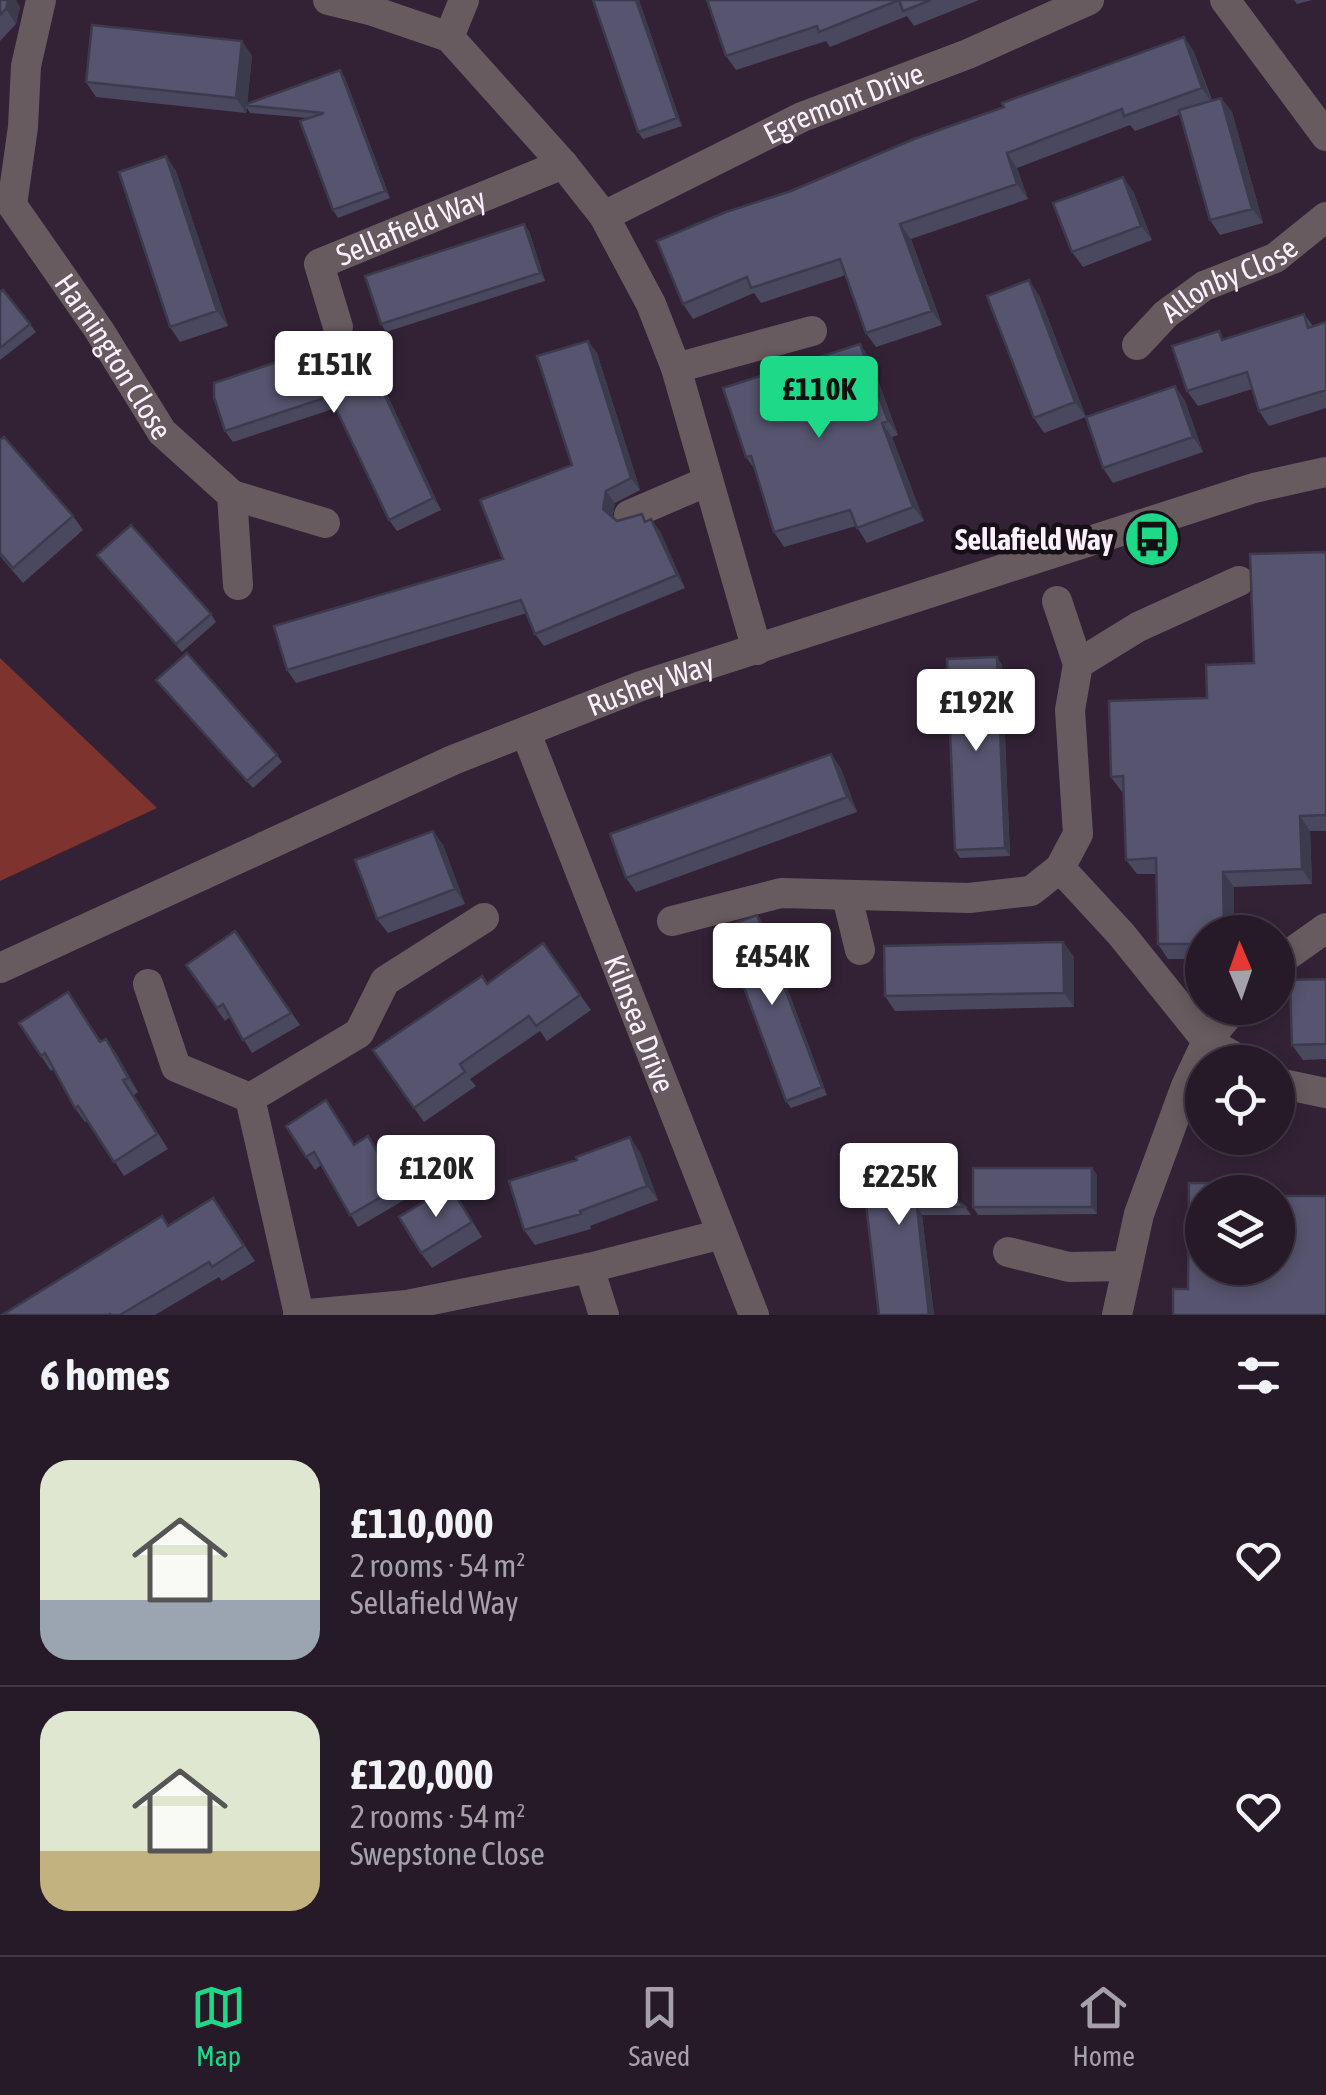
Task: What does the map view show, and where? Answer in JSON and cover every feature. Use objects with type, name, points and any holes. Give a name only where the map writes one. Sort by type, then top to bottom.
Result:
[{"type":"street","name":"Harnington Close","points":[[41,0],[26,66],[23,127],[6,209],[99,330],[162,432],[232,495],[325,523]]},
{"type":"street","points":[[328,0],[449,37],[563,164],[604,216],[651,304],[676,368],[757,650]]},
{"type":"street","points":[[449,37],[464,0]]},
{"type":"street","name":"Egremont Drive","points":[[604,216],[802,117],[968,54],[1089,0]]},
{"type":"street","points":[[1225,0],[1326,136]]},
{"type":"street","name":"Sellafield Way","points":[[338,327],[319,264],[563,164]]},
{"type":"street","name":"Allonby Close","points":[[1137,345],[1166,314],[1204,286],[1275,258],[1326,216]]},
{"type":"street","points":[[676,368],[812,332]]},
{"type":"street","name":"Rushey Way","points":[[0,968],[453,760],[640,686],[1254,488],[1326,472]]},
{"type":"street","points":[[629,515],[708,480]]},
{"type":"street","points":[[232,495],[238,585]]},
{"type":"street","points":[[1078,664],[1138,626],[1239,581]]},
{"type":"street","points":[[672,920],[781,893],[969,898],[1030,891],[1060,868],[1078,834],[1070,710],[1078,664],[1057,601]]},
{"type":"street","name":"Kilnsea Drive","points":[[526,732],[754,1315]]},
{"type":"street","points":[[1060,868],[1214,1045]]},
{"type":"street","points":[[847,897],[860,950]]},
{"type":"street","points":[[250,1098],[359,1033],[384,981],[484,918]]},
{"type":"street","points":[[1295,950],[1326,928]]},
{"type":"street","points":[[148,984],[176,1067],[250,1098]]},
{"type":"street","points":[[1117,1315],[1139,1214],[1207,1041],[1220,1025]]},
{"type":"street","points":[[1295,1087],[1326,1093]]},
{"type":"street","points":[[250,1098],[298,1315],[407,1310],[722,1234]]},
{"type":"street","points":[[1008,1252],[1070,1267],[1127,1266]]},
{"type":"street","points":[[589,1268],[604,1315]]},
{"type":"shaded area","points":[[0,658],[157,808],[0,881]]},
{"type":"building","points":[[0,0],[8,0],[0,15]]},
{"type":"building","points":[[593,0],[636,0],[677,118],[638,132]]},
{"type":"building","points":[[707,0],[899,0],[819,32],[817,26],[726,56]]},
{"type":"building","points":[[899,0],[931,0],[903,11]]},
{"type":"building","points":[[92,25],[242,41],[236,98],[86,82]]},
{"type":"building","points":[[1184,37],[1202,88],[1124,116],[1122,109],[1007,153],[1017,184],[900,224],[932,311],[866,333],[840,259],[751,288],[747,277],[683,304],[657,241],[1004,107],[1002,103]]},
{"type":"building","points":[[340,70],[385,191],[333,210],[300,121],[324,113],[244,105]]},
{"type":"building","points":[[1221,98],[1252,209],[1210,220],[1179,110]]},
{"type":"building","points":[[166,156],[217,311],[170,327],[119,172]]},
{"type":"building","points":[[1123,177],[1141,226],[1072,252],[1053,203]]},
{"type":"building","points":[[524,224],[540,273],[381,324],[365,276]]},
{"type":"building","points":[[1029,280],[1075,402],[1034,418],[987,296]]},
{"type":"building","points":[[3,290],[30,324],[0,348],[0,292]]},
{"type":"building","points":[[1304,314],[1308,328],[1326,322],[1326,390],[1259,411],[1247,372],[1187,391],[1172,346],[1219,331],[1222,340]]},
{"type":"building","points":[[588,341],[631,478],[606,491],[603,509],[617,521],[642,514],[645,522],[651,519],[677,575],[535,634],[521,600],[287,670],[274,626],[503,559],[480,500],[572,465],[537,356]]},
{"type":"building","points":[[860,344],[888,421],[882,423],[913,507],[857,528],[850,510],[774,532],[751,456],[746,457],[723,388]]},
{"type":"building","points":[[362,347],[433,498],[389,520],[330,396],[225,431],[214,397],[214,383],[304,353],[308,364]]},
{"type":"building","points":[[1175,386],[1193,437],[1103,468],[1086,417]]},
{"type":"building","points":[[4,437],[73,516],[13,568],[0,553],[0,440]]},
{"type":"building","points":[[131,525],[211,614],[176,644],[97,555]]},
{"type":"building","points":[[1326,552],[1326,815],[1300,816],[1302,869],[1223,872],[1224,915],[1185,915],[1185,944],[1158,944],[1156,858],[1126,860],[1123,776],[1111,777],[1109,701],[1207,698],[1206,665],[1254,663],[1250,554]]},
{"type":"building","points":[[187,653],[277,755],[247,781],[156,680]]},
{"type":"building","points":[[997,657],[1005,848],[955,850],[947,659]]},
{"type":"building","points":[[831,754],[847,797],[626,878],[610,834]]},
{"type":"building","points":[[433,831],[455,889],[377,919],[355,860]]},
{"type":"building","points":[[757,915],[822,1087],[786,1101],[722,928]]},
{"type":"building","points":[[235,931],[291,1013],[243,1040],[223,1004],[217,1008],[186,965]]},
{"type":"building","points":[[1063,942],[1064,993],[885,996],[884,946]]},
{"type":"building","points":[[543,943],[580,995],[536,1026],[529,1016],[460,1064],[465,1072],[414,1108],[373,1050],[482,976],[487,984]]},
{"type":"building","points":[[1326,979],[1326,1044],[1292,1045],[1295,980]]},
{"type":"building","points":[[68,992],[100,1042],[106,1039],[128,1078],[123,1080],[157,1134],[114,1162],[78,1106],[75,1108],[45,1053],[41,1056],[19,1023]]},
{"type":"building","points":[[326,1100],[354,1145],[368,1136],[398,1187],[350,1215],[314,1152],[306,1157],[286,1126]]},
{"type":"building","points":[[630,1137],[647,1186],[580,1211],[581,1214],[524,1230],[509,1181],[577,1160],[576,1157]]},
{"type":"building","points":[[909,1147],[911,1163],[965,1207],[917,1207],[929,1315],[879,1315],[860,1153]]},
{"type":"building","points":[[973,1168],[1092,1168],[1092,1207],[973,1207]]},
{"type":"building","points":[[450,1186],[472,1222],[421,1253],[399,1217]]},
{"type":"building","points":[[1295,1196],[1326,1196],[1326,1315],[1173,1315],[1173,1289],[1188,1289],[1188,1285],[1295,1285]]},
{"type":"building","points":[[213,1198],[244,1246],[212,1267],[209,1262],[120,1315],[2,1315],[162,1216],[168,1226]]},
{"type":"place","name":"Sellafield Way","points":[[1152,539]]}]
